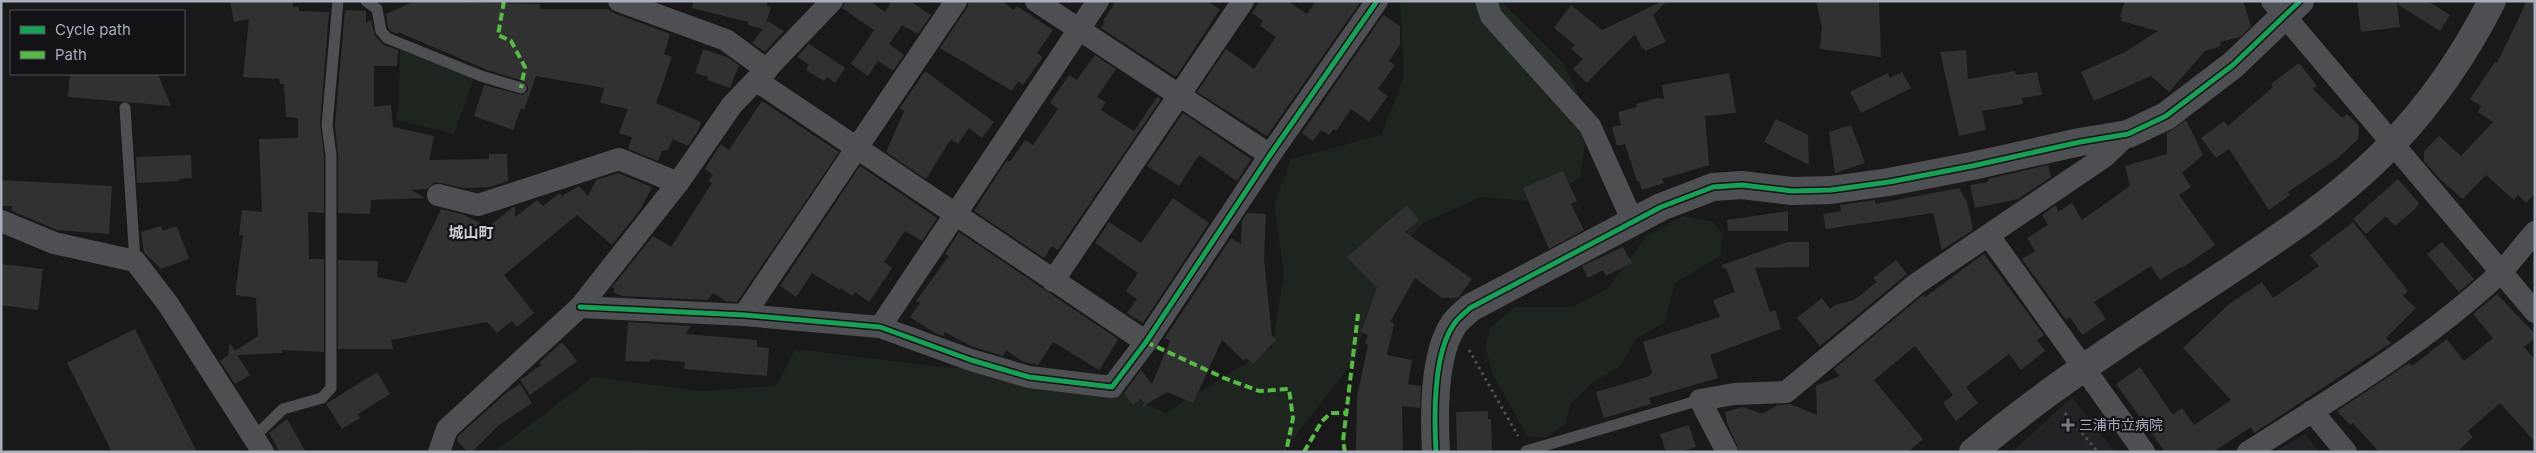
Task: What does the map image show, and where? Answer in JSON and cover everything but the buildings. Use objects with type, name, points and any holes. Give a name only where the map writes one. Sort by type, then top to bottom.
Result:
[{"type":"street","points":[[619,1],[726,40],[762,75],[857,148],[1146,342]]},
{"type":"street","points":[[439,452],[447,429],[580,307],[678,183],[732,105],[832,1]]},
{"type":"street","points":[[744,315],[956,1]]},
{"type":"street","points":[[1036,1],[1270,155]]},
{"type":"street","points":[[880,326],[1098,1]]},
{"type":"street","points":[[1053,281],[1243,1]]},
{"type":"street","points":[[580,307],[744,315],[880,326],[972,360],[1029,377],[1112,387],[1146,342],[1270,155],[1377,1]]},
{"type":"street","points":[[1486,1],[1491,16],[1590,126],[1633,222]]},
{"type":"street","points":[[1977,450],[2048,393],[2082,369],[2307,218],[2392,145],[2434,97],[2453,71],[2492,1]]},
{"type":"street","points":[[1436,452],[1435,397],[1439,367],[1454,324],[1470,308],[1661,207],[1713,187],[1742,185],[1792,191],[1831,190],[1889,182],[2080,142],[2128,134],[2166,116],[2233,65],[2286,6],[2392,145],[2535,312]]},
{"type":"street","points":[[1727,452],[1700,400],[1734,394],[1786,392],[1916,284],[2104,157],[2128,134]]},
{"type":"street","points":[[438,195],[478,205],[619,159],[678,183]]},
{"type":"street","points":[[1,221],[54,243],[135,260],[168,304],[258,445]]},
{"type":"street","points":[[2248,452],[2367,376],[2420,338],[2501,272],[2535,232]]},
{"type":"street","points":[[1989,236],[2082,369],[2144,452]]},
{"type":"street","points":[[2312,411],[2346,452]]},
{"type":"lane","points":[[258,445],[283,409],[322,398],[331,388],[330,155],[327,125],[338,1]]},
{"type":"lane","points":[[366,1],[377,9],[381,31],[388,38],[481,76],[521,88]]},
{"type":"lane","points":[[125,108],[135,260]]},
{"type":"lane","points":[[1526,451],[1700,400]]},
{"type":"path","points":[[1454,324],[1526,451]]},
{"type":"path","points":[[2048,393],[2098,452]]},
{"type":"shaded area","points":[[1400,1],[1501,1],[1564,64],[1589,118],[1580,178],[1541,202],[1480,197],[1422,224],[1385,265],[1365,319],[1356,358],[1283,452],[648,452],[639,450],[635,452],[494,452],[593,377],[701,391],[776,386],[795,349],[942,367],[1083,372],[1165,413],[1272,347],[1284,273],[1274,205],[1291,159],[1381,135],[1404,77]]},
{"type":"shaded area","points":[[400,49],[474,79],[454,134],[396,120],[399,104]]},
{"type":"shaded area","points":[[1683,216],[1714,222],[1723,235],[1720,256],[1675,283],[1665,322],[1636,339],[1620,367],[1593,382],[1571,403],[1565,425],[1544,438],[1527,436],[1492,372],[1485,345],[1491,327],[1515,307],[1571,307],[1607,289],[1648,234]]},
{"type":"shaded area","name":"三浦市立病院","points":[[2072,397],[2115,452],[2012,452]]},
{"type":"shaded area","points":[[2305,434],[2319,452],[2274,452]]},
{"type":"marked path","points":[[504,1],[498,35],[511,41],[525,67],[521,88]]},
{"type":"marked path","points":[[1345,452],[1343,441],[1358,314]]},
{"type":"marked path","points":[[1146,342],[1224,378],[1259,391],[1289,389],[1293,418],[1286,452]]},
{"type":"marked path","points":[[1304,452],[1322,421],[1331,413],[1347,413]]},
{"type":"cycle path","points":[[580,307],[744,315],[880,327],[971,360],[1029,377],[1112,387],[1146,342],[1270,155],[1377,1]]},
{"type":"cycle path","points":[[1436,452],[1436,386],[1442,352],[1447,337],[1457,320],[1470,308],[1661,207],[1713,187],[1742,185],[1792,191],[1831,190],[1889,182],[2080,142],[2128,134],[2166,116],[2233,65],[2300,1]]},
{"type":"place","name":"三浦市立病院","points":[[2068,425]]},
{"type":"district","name":"城山町","points":[[471,233]]}]
